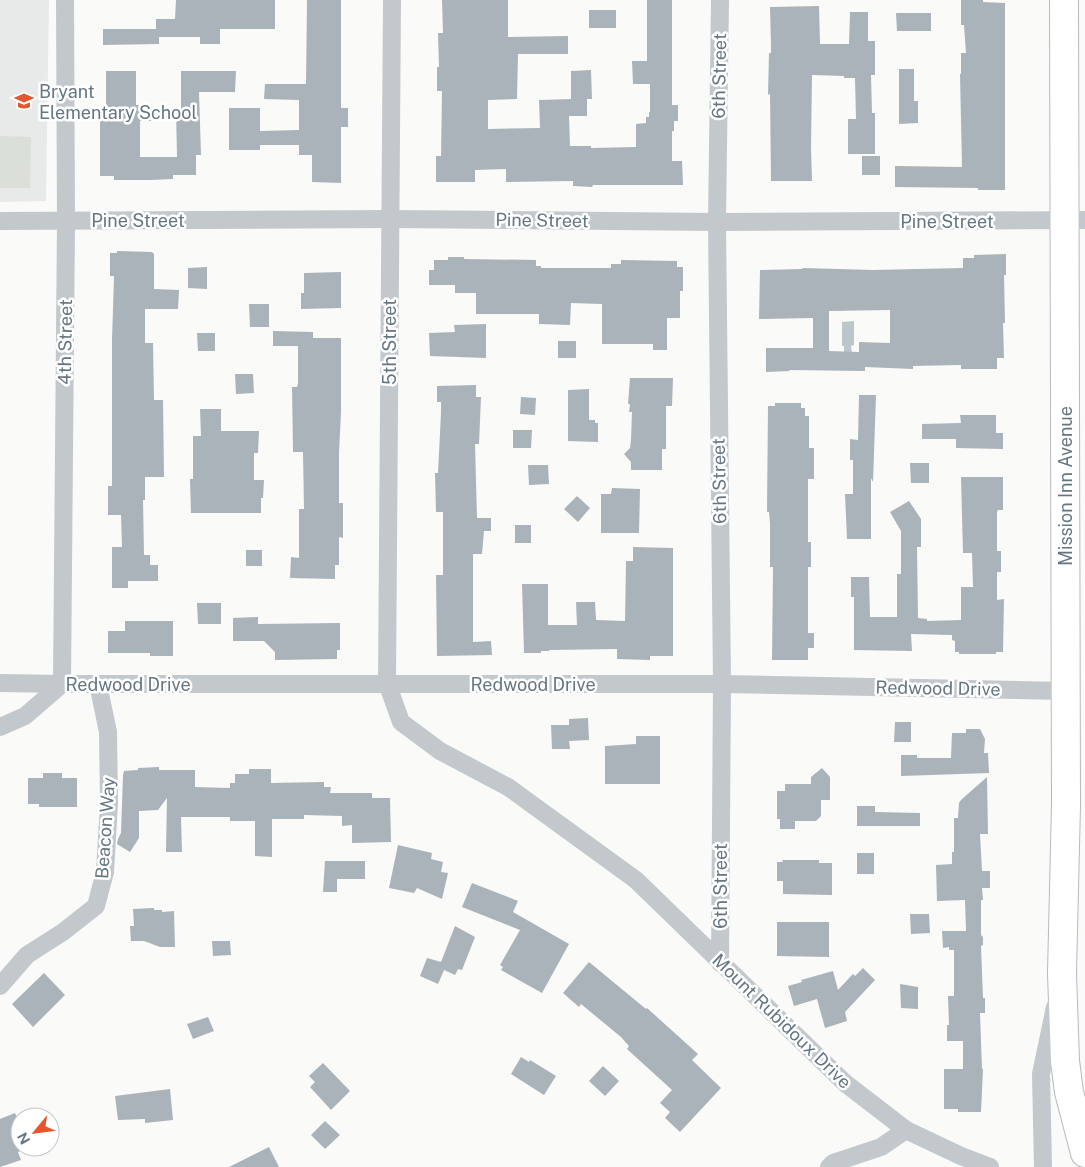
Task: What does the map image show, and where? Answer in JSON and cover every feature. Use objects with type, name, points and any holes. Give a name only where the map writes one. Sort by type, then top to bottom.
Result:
[{"type":"main road","name":"Mission Inn Avenue","points":[[1064,0],[1075,220],[1078,692],[1066,805],[1062,973],[1065,1061],[1069,1092],[1081,1123],[1085,1153]]},
{"type":"street","name":"4th Street","points":[[62,684],[66,221],[64,0]]},
{"type":"street","name":"5th Street","points":[[387,683],[392,0]]},
{"type":"street","name":"6th Street","points":[[720,0],[716,222],[722,684],[720,963]]},
{"type":"street","name":"Pine Street","points":[[0,221],[390,219],[716,222],[1075,220]]},
{"type":"street","name":"Redwood Drive","points":[[0,683],[722,684],[1078,692]]},
{"type":"street","name":"Mount Rubidoux Drive","points":[[387,683],[401,722],[440,750],[508,787],[636,880],[845,1083],[906,1130],[961,1156],[990,1167]]},
{"type":"street","points":[[0,727],[26,716],[62,684]]},
{"type":"street","name":"Beacon Way","points":[[0,986],[27,955],[63,932],[96,906],[105,872],[109,803],[108,732],[98,684]]},
{"type":"street","name":"Mission Inn Avenue","points":[[1043,1167],[1041,1074],[1062,973]]},
{"type":"street","points":[[829,1167],[881,1147],[906,1130]]},
{"type":"shaded area","name":"Bryant Elementary School","points":[[0,0],[49,0],[46,201],[0,202]]},
{"type":"shaded area","points":[[0,136],[31,137],[30,188],[0,188]]},
{"type":"shaded area","points":[[854,321],[852,353],[844,353],[844,346],[842,346],[842,322]]},
{"type":"building","points":[[176,0],[275,0],[275,29],[220,29],[220,44],[200,44],[200,37],[159,37],[159,44],[103,45],[103,29],[156,29],[156,19],[175,19]]},
{"type":"building","points":[[307,0],[341,0],[341,108],[348,108],[348,127],[341,127],[341,183],[312,182],[312,155],[299,155],[299,145],[260,145],[260,150],[229,150],[229,108],[260,108],[260,131],[299,130],[299,100],[264,99],[265,84],[306,84]]},
{"type":"building","points":[[442,0],[508,0],[508,37],[568,36],[568,54],[518,54],[517,99],[488,100],[488,129],[540,128],[539,100],[571,99],[571,71],[591,70],[592,99],[587,99],[587,116],[569,116],[570,146],[591,146],[591,148],[636,147],[636,124],[646,123],[646,117],[649,117],[650,84],[633,84],[632,61],[647,61],[647,0],[672,0],[672,105],[678,105],[678,121],[674,121],[674,131],[672,131],[672,161],[682,161],[683,185],[593,185],[592,187],[573,186],[573,181],[506,182],[506,169],[475,170],[475,182],[436,182],[436,156],[441,156],[442,91],[437,91],[437,67],[439,67],[438,33],[443,33]]},
{"type":"building","points":[[961,0],[1005,3],[1005,190],[895,187],[895,166],[962,167],[960,74],[961,53],[966,53],[964,25],[961,25]]},
{"type":"building","points":[[819,6],[820,44],[849,44],[850,12],[868,12],[868,41],[875,41],[875,75],[871,75],[872,113],[875,113],[875,154],[848,154],[848,119],[856,119],[855,78],[812,75],[812,181],[771,181],[770,94],[768,95],[769,53],[771,53],[770,7]]},
{"type":"building","points":[[589,10],[616,10],[616,28],[589,28]]},
{"type":"building","points":[[896,13],[931,13],[931,31],[897,31]]},
{"type":"building","points":[[899,69],[914,69],[914,101],[918,101],[918,123],[899,124]]},
{"type":"building","points":[[106,71],[136,71],[136,105],[150,105],[151,121],[140,121],[140,157],[177,157],[176,110],[181,110],[181,71],[236,71],[235,92],[199,92],[201,155],[196,155],[196,175],[173,175],[173,179],[151,180],[114,180],[114,176],[100,176],[100,110],[106,110]]},
{"type":"building","points":[[862,156],[880,156],[880,175],[862,175]]},
{"type":"building","points":[[117,251],[152,252],[154,254],[154,289],[179,290],[178,309],[145,309],[145,343],[153,343],[154,400],[163,400],[164,477],[145,477],[145,500],[143,500],[144,555],[150,555],[150,565],[158,565],[158,581],[128,581],[128,588],[112,588],[112,547],[122,547],[121,515],[108,515],[108,486],[112,486],[114,276],[110,276],[110,253],[117,253]]},
{"type":"building","points":[[1006,254],[1006,275],[1004,275],[1005,323],[1003,323],[1004,358],[997,358],[997,369],[961,369],[961,365],[913,366],[913,369],[865,367],[865,371],[789,370],[766,372],[766,348],[813,348],[813,318],[759,319],[760,270],[803,268],[873,270],[963,268],[963,258],[974,258],[974,255]],"holes":[[[890,310],[890,343],[859,342],[859,352],[829,351],[829,311]]]},
{"type":"building","points":[[448,257],[536,260],[536,266],[541,266],[541,268],[611,268],[611,264],[621,264],[621,260],[677,261],[677,267],[683,267],[683,291],[680,291],[680,318],[667,318],[667,350],[653,350],[653,344],[602,344],[602,304],[571,303],[570,325],[539,324],[539,314],[476,314],[476,293],[455,293],[455,285],[429,285],[429,270],[434,270],[434,260],[448,260]]},
{"type":"building","points":[[207,267],[207,289],[188,288],[188,268]]},
{"type":"building","points":[[341,272],[341,308],[301,309],[301,293],[304,293],[304,273]]},
{"type":"building","points":[[249,304],[269,304],[269,327],[250,327]]},
{"type":"building","points":[[486,324],[486,358],[430,356],[429,333],[455,332],[454,325]]},
{"type":"building","points":[[273,331],[313,332],[313,338],[341,338],[339,503],[343,503],[343,538],[339,537],[339,565],[335,565],[335,579],[290,578],[291,557],[299,558],[299,509],[304,509],[303,452],[293,452],[292,387],[297,387],[298,383],[298,346],[273,346]]},
{"type":"building","points":[[197,333],[215,333],[215,351],[198,351]]},
{"type":"building","points":[[558,341],[576,341],[576,358],[558,358]]},
{"type":"building","points":[[235,374],[253,374],[254,393],[236,394]]},
{"type":"building","points":[[630,378],[673,378],[672,406],[666,406],[666,449],[662,449],[662,470],[631,470],[631,462],[624,454],[630,448],[631,440],[632,412],[629,412],[630,404],[628,404]]},
{"type":"building","points":[[476,385],[476,397],[481,397],[479,444],[475,444],[477,518],[491,518],[491,531],[484,531],[482,554],[473,554],[473,642],[491,641],[492,655],[437,656],[436,575],[443,575],[443,512],[436,512],[435,473],[438,473],[441,413],[441,402],[437,402],[437,386]]},
{"type":"building","points":[[589,389],[589,420],[595,420],[595,423],[598,423],[598,442],[568,441],[568,390]]},
{"type":"building","points":[[859,395],[876,395],[873,482],[871,478],[871,539],[847,539],[845,494],[853,494],[853,460],[850,460],[850,439],[858,440]]},
{"type":"building","points":[[521,397],[536,398],[535,415],[520,414]]},
{"type":"building","points":[[775,403],[801,403],[801,408],[805,408],[805,416],[809,416],[809,448],[814,448],[814,479],[808,479],[808,542],[811,542],[811,567],[808,567],[808,633],[814,633],[814,648],[808,648],[808,660],[772,660],[773,567],[770,567],[770,523],[769,512],[767,512],[768,406],[775,406]]},
{"type":"building","points":[[200,409],[221,409],[221,431],[259,431],[258,453],[254,453],[254,480],[264,480],[261,513],[191,513],[190,479],[193,479],[193,436],[201,436]]},
{"type":"building","points":[[960,415],[996,415],[996,433],[1003,433],[1003,449],[956,448],[956,439],[922,439],[922,424],[961,423]]},
{"type":"building","points":[[513,430],[532,430],[531,448],[513,448]]},
{"type":"building","points":[[910,463],[929,463],[929,483],[911,483]]},
{"type":"building","points":[[528,465],[548,465],[549,484],[529,485]]},
{"type":"building","points":[[961,477],[1003,477],[1003,510],[998,510],[997,512],[997,551],[1001,551],[1001,572],[997,572],[997,600],[1004,599],[1003,652],[996,652],[996,654],[959,654],[959,652],[955,652],[955,641],[952,640],[952,635],[911,634],[912,651],[854,650],[854,597],[851,597],[851,577],[869,577],[870,617],[897,617],[897,574],[901,574],[901,531],[890,512],[909,501],[921,519],[921,547],[917,547],[918,618],[927,619],[927,621],[961,620],[961,587],[973,587],[972,553],[963,553]]},
{"type":"building","points":[[612,488],[640,489],[639,533],[601,533],[601,494],[611,494]]},
{"type":"building","points":[[577,496],[590,508],[578,522],[564,509]]},
{"type":"building","points":[[515,525],[531,525],[531,543],[515,543]]},
{"type":"building","points":[[633,547],[673,548],[673,656],[650,656],[650,660],[617,659],[617,649],[549,650],[541,651],[541,653],[524,653],[522,584],[548,584],[548,625],[577,625],[576,602],[595,602],[596,620],[625,621],[626,561],[633,561]]},
{"type":"building","points":[[246,550],[262,550],[262,566],[246,566]]},
{"type":"building","points":[[197,603],[221,603],[221,624],[198,624]]},
{"type":"building","points":[[258,617],[258,624],[340,623],[340,650],[337,650],[337,659],[275,660],[275,652],[264,641],[233,641],[233,618]]},
{"type":"building","points":[[125,621],[173,621],[173,656],[150,656],[150,653],[108,653],[108,631],[125,631]]},
{"type":"building","points":[[588,718],[589,740],[569,741],[570,749],[552,749],[551,725],[569,725],[569,719]]},
{"type":"building","points":[[895,722],[911,722],[911,742],[894,742]]},
{"type":"building","points":[[966,729],[980,729],[985,739],[984,753],[988,753],[989,773],[901,776],[901,755],[917,755],[917,758],[951,758],[952,733],[966,733]]},
{"type":"building","points":[[636,736],[660,736],[660,784],[605,784],[605,746],[636,744]]},
{"type":"building","points":[[159,767],[159,770],[195,770],[195,787],[230,788],[230,783],[235,783],[235,774],[249,774],[249,769],[271,769],[271,783],[324,782],[324,787],[331,787],[330,793],[372,793],[372,798],[390,798],[391,842],[352,843],[352,825],[342,826],[342,816],[304,815],[304,819],[272,819],[272,857],[255,856],[255,821],[230,821],[230,817],[181,817],[182,852],[166,852],[167,798],[158,810],[139,811],[139,838],[130,852],[117,844],[121,833],[124,771]]},
{"type":"building","points":[[822,768],[830,777],[830,800],[821,800],[821,816],[816,821],[795,821],[795,829],[780,829],[780,819],[777,819],[777,791],[785,791],[785,784],[811,784],[811,777]]},
{"type":"building","points":[[43,773],[62,773],[62,778],[77,778],[77,807],[39,807],[39,804],[28,804],[28,778],[43,778]]},
{"type":"building","points":[[987,777],[988,834],[980,834],[982,871],[990,871],[990,888],[982,888],[983,900],[981,900],[981,935],[983,937],[983,945],[981,946],[985,1013],[980,1013],[983,1069],[981,1112],[958,1112],[958,1109],[944,1109],[944,1069],[963,1069],[963,1041],[947,1041],[947,1025],[949,1025],[948,996],[954,996],[954,950],[949,950],[949,947],[943,948],[942,931],[966,931],[965,900],[937,901],[936,865],[952,864],[954,818],[958,818],[959,803]]},
{"type":"building","points":[[857,806],[875,806],[875,812],[920,813],[920,826],[857,826]]},
{"type":"building","points":[[398,845],[432,853],[431,859],[443,862],[441,872],[448,873],[442,899],[417,888],[414,893],[389,888]]},
{"type":"building","points":[[857,853],[874,853],[874,874],[857,874]]},
{"type":"building","points":[[782,860],[819,860],[819,863],[832,863],[832,895],[783,894],[783,881],[777,881],[777,862],[783,862]]},
{"type":"building","points":[[325,861],[365,861],[365,879],[337,879],[337,892],[323,892]]},
{"type":"building","points":[[472,883],[518,901],[513,912],[569,944],[542,993],[501,970],[503,967],[500,965],[520,930],[462,907]]},
{"type":"building","points":[[154,908],[154,910],[162,910],[162,912],[174,911],[175,947],[160,947],[144,941],[131,941],[130,926],[134,926],[133,909]]},
{"type":"building","points":[[910,914],[929,914],[930,933],[911,934]]},
{"type":"building","points":[[777,922],[829,922],[829,957],[777,956]]},
{"type":"building","points":[[455,926],[475,937],[462,970],[458,969],[455,975],[444,970],[438,984],[420,976],[427,958],[441,962]]},
{"type":"building","points":[[212,941],[230,941],[231,955],[213,956]]},
{"type":"building","points":[[589,962],[647,1008],[698,1054],[692,1060],[721,1088],[680,1132],[665,1118],[670,1112],[660,1103],[672,1090],[627,1049],[629,1046],[621,1037],[581,1004],[579,1007],[563,993]]},
{"type":"building","points":[[863,968],[875,980],[845,1012],[847,1021],[825,1028],[817,999],[794,1006],[788,986],[802,982],[801,980],[833,971],[838,990],[853,974],[855,976]]},
{"type":"building","points":[[44,973],[65,995],[33,1027],[12,1004]]},
{"type":"building","points":[[900,984],[918,987],[918,1009],[901,1008]]},
{"type":"building","points":[[208,1017],[214,1031],[193,1039],[187,1024]]},
{"type":"building","points":[[521,1057],[529,1062],[530,1060],[556,1076],[544,1095],[511,1074]]},
{"type":"building","points":[[323,1063],[350,1091],[331,1110],[310,1087],[315,1082],[309,1076]]},
{"type":"building","points":[[603,1066],[619,1081],[605,1096],[589,1081]]},
{"type":"building","points":[[170,1089],[173,1120],[145,1123],[145,1119],[118,1120],[115,1096]]},
{"type":"building","points":[[10,1115],[10,1157],[20,1157],[21,1160],[0,1167],[0,1119]]},
{"type":"building","points":[[325,1121],[340,1135],[325,1149],[311,1135]]},
{"type":"building","points":[[269,1147],[279,1167],[229,1167]]},
{"type":"place","name":"Bryant Elementary School","points":[[24,101]]}]
